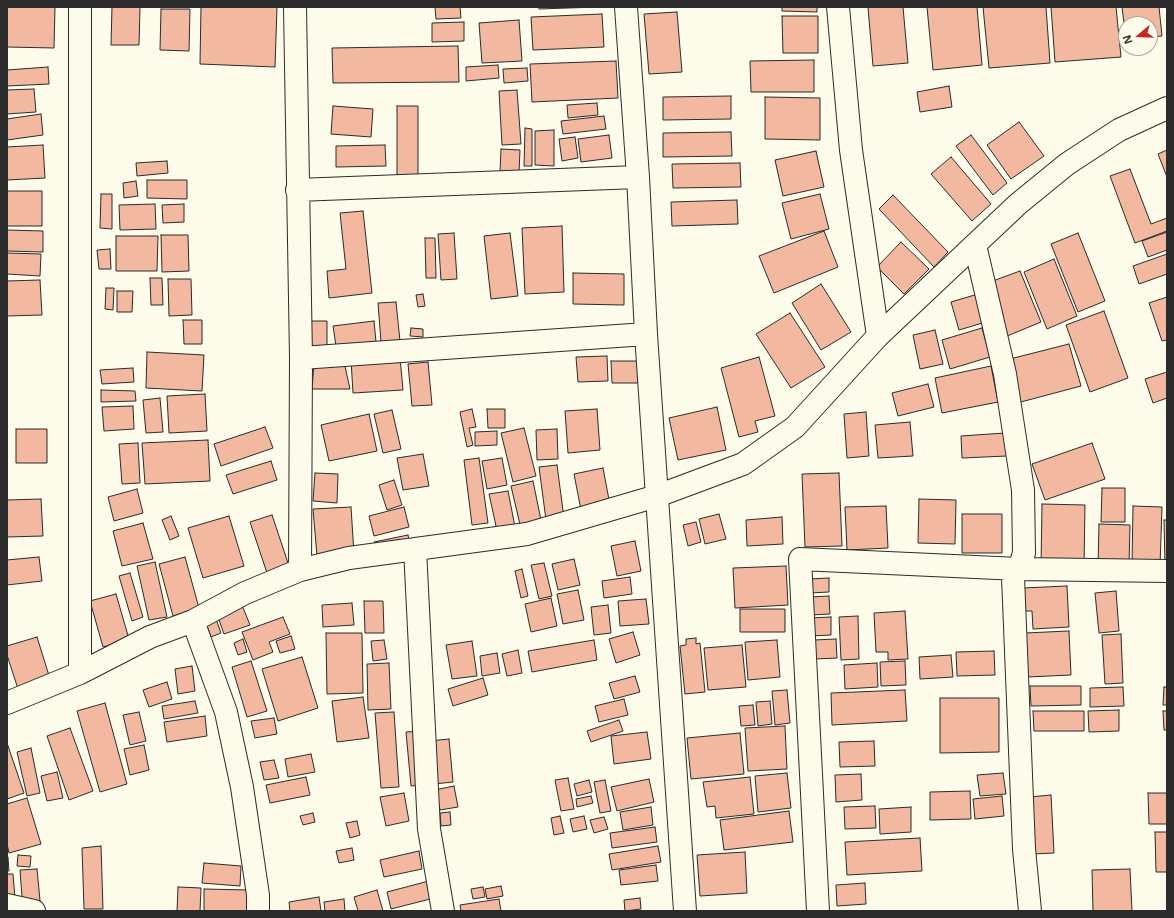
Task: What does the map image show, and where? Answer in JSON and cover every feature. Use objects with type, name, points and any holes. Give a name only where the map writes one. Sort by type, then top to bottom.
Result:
[{"type":"street","points":[[80,7],[80,673]]},
{"type":"street","points":[[295,7],[301,358],[300,570]]},
{"type":"street","points":[[626,7],[638,177],[646,334],[685,911]]},
{"type":"street","points":[[838,7],[851,150],[878,336]]},
{"type":"street","points":[[7,703],[80,673],[150,637],[193,621],[245,593],[300,570],[349,558],[527,534],[657,496],[743,464],[795,427],[878,336],[1018,204],[1067,164],[1119,130],[1167,108]]},
{"type":"street","points":[[297,190],[638,177]]},
{"type":"street","points":[[975,245],[1005,374],[1023,490],[1024,552],[1019,569],[1013,578],[1024,849],[1030,911]]},
{"type":"street","points":[[301,358],[646,334]]},
{"type":"street","points":[[415,549],[429,829],[443,911]]},
{"type":"street","points":[[818,911],[800,559],[1019,569],[1167,571]]},
{"type":"street","points":[[193,621],[226,712],[242,787],[258,895],[258,911]]},
{"type":"street","points":[[7,905],[34,911]]},
{"type":"building","points":[[7,7],[55,7],[54,48],[7,47]]},
{"type":"building","points":[[112,7],[140,7],[139,45],[111,45]]},
{"type":"building","points":[[201,7],[277,7],[275,67],[200,64]]},
{"type":"building","points":[[435,7],[460,7],[461,18],[436,19]]},
{"type":"building","points":[[539,7],[597,7],[539,9]]},
{"type":"building","points":[[782,7],[817,7],[817,12],[782,11]]},
{"type":"building","points":[[868,7],[903,7],[908,63],[873,66]]},
{"type":"building","points":[[927,7],[977,7],[982,65],[933,70]]},
{"type":"building","points":[[983,7],[1046,7],[1050,63],[989,68]]},
{"type":"building","points":[[1051,7],[1116,7],[1118,56],[1121,57],[1055,62]]},
{"type":"building","points":[[1122,7],[1159,7],[1162,36],[1158,36],[1158,16],[1123,16]]},
{"type":"building","points":[[161,9],[190,9],[189,51],[160,50]]},
{"type":"building","points":[[677,12],[682,72],[649,74],[644,14]]},
{"type":"building","points":[[602,14],[604,47],[533,50],[531,17]]},
{"type":"building","points":[[782,16],[818,16],[818,53],[783,53]]},
{"type":"building","points":[[519,20],[522,61],[482,63],[479,23]]},
{"type":"building","points":[[464,22],[464,41],[432,42],[432,23]]},
{"type":"building","points":[[458,46],[459,82],[333,83],[332,48]]},
{"type":"building","points":[[814,60],[814,92],[751,92],[750,61]]},
{"type":"building","points":[[616,61],[618,98],[532,102],[530,64]]},
{"type":"building","points":[[498,65],[499,78],[466,81],[466,67]]},
{"type":"building","points":[[48,67],[49,84],[7,86],[7,70]]},
{"type":"building","points":[[527,68],[528,81],[504,83],[503,69]]},
{"type":"building","points":[[949,86],[952,107],[920,112],[917,92]]},
{"type":"building","points":[[34,89],[36,112],[7,114],[7,90]]},
{"type":"building","points":[[517,90],[521,144],[502,145],[499,91]]},
{"type":"building","points":[[731,96],[731,119],[663,120],[663,97]]},
{"type":"building","points":[[765,97],[820,98],[820,140],[765,139]]},
{"type":"building","points":[[597,103],[598,115],[568,118],[567,105]]},
{"type":"building","points":[[333,106],[373,109],[371,137],[331,134]]},
{"type":"building","points":[[397,106],[418,106],[418,175],[397,175]]},
{"type":"building","points":[[41,114],[43,135],[7,140],[7,119]]},
{"type":"building","points":[[604,116],[606,129],[563,134],[561,121]]},
{"type":"building","points":[[1019,122],[1044,156],[1011,179],[987,145]]},
{"type":"building","points":[[525,128],[532,129],[532,166],[524,166]]},
{"type":"building","points":[[554,130],[554,166],[535,165],[535,131]]},
{"type":"building","points":[[731,132],[732,156],[663,157],[663,133]]},
{"type":"building","points":[[609,135],[612,158],[581,162],[578,139]]},
{"type":"building","points":[[971,135],[1007,183],[993,195],[956,146]]},
{"type":"building","points":[[575,137],[578,158],[562,161],[559,139]]},
{"type":"building","points":[[43,145],[45,178],[7,180],[7,147]]},
{"type":"building","points":[[385,145],[386,166],[336,167],[336,146]]},
{"type":"building","points":[[501,149],[520,150],[519,172],[500,172]]},
{"type":"building","points":[[1167,150],[1167,177],[1158,154]]},
{"type":"building","points":[[816,151],[824,187],[783,196],[775,160]]},
{"type":"building","points":[[951,157],[991,204],[972,221],[931,174]]},
{"type":"building","points":[[167,161],[168,173],[137,176],[136,163]]},
{"type":"building","points":[[740,163],[741,187],[673,188],[672,164]]},
{"type":"building","points":[[1130,169],[1151,224],[1167,218],[1167,231],[1135,243],[1110,176]]},
{"type":"building","points":[[147,180],[187,180],[187,199],[147,198]]},
{"type":"building","points":[[136,181],[138,196],[124,198],[123,183]]},
{"type":"building","points":[[7,191],[42,191],[42,226],[7,226]]},
{"type":"building","points":[[101,194],[112,194],[112,229],[100,228]]},
{"type":"building","points":[[820,194],[829,229],[791,239],[782,203]]},
{"type":"building","points":[[893,195],[948,252],[934,267],[879,209]]},
{"type":"building","points":[[737,200],[738,224],[672,226],[671,202]]},
{"type":"building","points":[[155,204],[156,229],[120,230],[119,205]]},
{"type":"building","points":[[184,204],[184,222],[163,223],[162,205]]},
{"type":"building","points":[[363,211],[372,293],[329,298],[327,271],[346,269],[340,213]]},
{"type":"building","points":[[562,226],[564,292],[525,294],[522,228]]},
{"type":"building","points":[[7,230],[43,231],[43,252],[7,251]]},
{"type":"building","points":[[824,231],[838,267],[774,293],[759,256]]},
{"type":"building","points":[[1167,232],[1167,250],[1148,257],[1142,241]]},
{"type":"building","points":[[454,233],[457,279],[441,280],[438,234]]},
{"type":"building","points":[[510,233],[518,296],[491,299],[484,236]]},
{"type":"building","points":[[1078,233],[1105,301],[1078,312],[1051,244]]},
{"type":"building","points":[[161,235],[188,235],[189,271],[162,272]]},
{"type":"building","points":[[116,236],[158,236],[157,271],[116,271]]},
{"type":"building","points":[[425,238],[435,238],[436,278],[426,278]]},
{"type":"building","points":[[901,242],[929,269],[904,294],[877,267]]},
{"type":"building","points":[[110,249],[111,269],[99,269],[97,250]]},
{"type":"building","points":[[7,253],[41,254],[40,276],[7,274]]},
{"type":"building","points":[[1167,254],[1167,274],[1139,284],[1133,266]]},
{"type":"building","points":[[1054,259],[1077,316],[1047,329],[1024,272]]},
{"type":"building","points":[[1020,271],[1041,322],[1007,336],[999,317],[1003,315],[990,282]]},
{"type":"building","points":[[573,273],[624,274],[624,305],[573,304]]},
{"type":"building","points":[[150,278],[162,278],[163,305],[151,305]]},
{"type":"building","points":[[168,279],[191,279],[192,315],[169,316]]},
{"type":"building","points":[[40,280],[42,315],[7,316],[7,281]]},
{"type":"building","points":[[821,284],[851,332],[821,350],[792,303]]},
{"type":"building","points":[[106,288],[114,288],[113,310],[105,309]]},
{"type":"building","points":[[117,291],[133,291],[132,312],[117,312]]},
{"type":"building","points":[[423,294],[425,306],[418,307],[416,295]]},
{"type":"building","points":[[978,294],[986,322],[959,330],[951,302]]},
{"type":"building","points":[[1167,297],[1167,340],[1162,341],[1149,303]]},
{"type":"building","points":[[396,302],[400,341],[381,342],[378,303]]},
{"type":"building","points":[[1104,311],[1128,378],[1090,392],[1066,325]]},
{"type":"building","points":[[790,313],[825,367],[791,388],[756,334]]},
{"type":"building","points":[[183,320],[202,320],[202,344],[184,344]]},
{"type":"building","points":[[310,321],[327,321],[327,347],[311,348]]},
{"type":"building","points":[[374,321],[376,342],[336,346],[333,326]]},
{"type":"building","points":[[411,328],[423,329],[423,337],[410,336]]},
{"type":"building","points":[[982,328],[990,357],[950,369],[942,340]]},
{"type":"building","points":[[935,330],[943,364],[920,369],[913,335]]},
{"type":"building","points":[[1069,344],[1081,386],[1017,403],[1006,360]]},
{"type":"building","points":[[147,352],[204,355],[202,391],[146,388]]},
{"type":"building","points":[[607,356],[608,381],[578,382],[576,357]]},
{"type":"building","points":[[343,357],[350,389],[312,389],[314,364]]},
{"type":"building","points":[[400,357],[403,390],[353,393],[351,360]]},
{"type":"building","points":[[759,357],[775,416],[755,421],[758,432],[739,437],[721,368]]},
{"type":"building","points":[[611,361],[638,361],[638,383],[612,383]]},
{"type":"building","points":[[428,362],[432,405],[412,406],[408,364]]},
{"type":"building","points":[[991,366],[998,402],[942,413],[935,378]]},
{"type":"building","points":[[133,368],[134,382],[102,384],[100,370]]},
{"type":"building","points":[[1167,372],[1167,398],[1153,403],[1145,379]]},
{"type":"building","points":[[928,384],[934,407],[898,416],[892,393]]},
{"type":"building","points":[[101,390],[135,391],[136,401],[101,402]]},
{"type":"building","points":[[205,394],[207,431],[169,433],[167,396]]},
{"type":"building","points":[[160,398],[163,432],[146,433],[143,400]]},
{"type":"building","points":[[133,406],[134,429],[104,431],[102,407]]},
{"type":"building","points":[[717,407],[726,450],[678,460],[669,418]]},
{"type":"building","points":[[472,409],[476,427],[469,428],[473,445],[467,447],[460,412]]},
{"type":"building","points":[[487,409],[505,409],[505,428],[488,428]]},
{"type":"building","points":[[597,409],[600,450],[568,453],[565,411]]},
{"type":"building","points":[[392,410],[401,449],[383,453],[374,414]]},
{"type":"building","points":[[866,412],[869,456],[847,458],[844,414]]},
{"type":"building","points":[[369,414],[377,451],[329,461],[321,425]]},
{"type":"building","points":[[910,422],[913,456],[878,458],[875,425]]},
{"type":"building","points":[[265,427],[273,448],[221,466],[214,444]]},
{"type":"building","points":[[524,428],[536,476],[513,482],[501,433]]},
{"type":"building","points":[[16,429],[47,429],[47,463],[16,463]]},
{"type":"building","points":[[557,429],[558,459],[537,460],[536,430]]},
{"type":"building","points":[[497,431],[497,445],[475,446],[475,432]]},
{"type":"building","points":[[1005,433],[1007,456],[962,458],[961,436]]},
{"type":"building","points":[[208,440],[210,481],[145,484],[142,443]]},
{"type":"building","points":[[138,443],[140,483],[122,484],[119,444]]},
{"type":"building","points":[[1092,443],[1105,479],[1045,500],[1032,464]]},
{"type":"building","points":[[423,454],[429,486],[403,490],[397,458]]},
{"type":"building","points":[[479,458],[488,523],[472,525],[464,460]]},
{"type":"building","points":[[502,458],[507,485],[487,489],[482,461]]},
{"type":"building","points":[[271,461],[277,480],[233,494],[226,475]]},
{"type":"building","points":[[557,465],[564,518],[546,520],[539,467]]},
{"type":"building","points":[[603,468],[610,505],[581,510],[574,474]]},
{"type":"building","points":[[315,473],[338,474],[337,503],[313,501]]},
{"type":"building","points":[[839,473],[842,546],[805,547],[802,474]]},
{"type":"building","points":[[394,480],[402,505],[387,510],[379,485]]},
{"type":"building","points":[[533,481],[542,525],[521,529],[511,486]]},
{"type":"building","points":[[1102,488],[1125,488],[1125,522],[1101,522]]},
{"type":"building","points":[[137,489],[143,513],[114,521],[108,497]]},
{"type":"building","points":[[508,491],[516,532],[498,535],[489,494]]},
{"type":"building","points":[[41,499],[43,536],[7,537],[7,500]]},
{"type":"building","points":[[919,499],[956,500],[955,544],[918,543]]},
{"type":"building","points":[[1042,504],[1085,505],[1084,567],[1041,566]]},
{"type":"building","points":[[886,506],[888,548],[847,550],[845,507]]},
{"type":"building","points":[[1133,506],[1162,507],[1160,566],[1132,565]]},
{"type":"building","points":[[351,507],[354,554],[317,556],[313,509]]},
{"type":"building","points":[[404,507],[409,527],[374,536],[369,516]]},
{"type":"building","points":[[719,514],[726,539],[705,544],[699,519]]},
{"type":"building","points":[[962,514],[1002,514],[1002,553],[962,553]]},
{"type":"building","points":[[272,515],[290,569],[268,576],[250,522]]},
{"type":"building","points":[[171,516],[179,536],[170,540],[162,520]]},
{"type":"building","points":[[229,516],[244,566],[203,578],[188,528]]},
{"type":"building","points":[[782,517],[783,544],[747,546],[746,520]]},
{"type":"building","points":[[1164,520],[1167,520],[1167,565],[1165,565]]},
{"type":"building","points":[[696,522],[701,542],[688,546],[683,525]]},
{"type":"building","points":[[143,523],[153,559],[122,566],[113,531]]},
{"type":"building","points":[[1099,524],[1130,525],[1129,567],[1098,567]]},
{"type":"building","points":[[408,535],[410,545],[376,552],[374,542]]},
{"type":"building","points":[[635,541],[641,571],[617,576],[611,546]]},
{"type":"building","points":[[39,557],[42,581],[7,585],[7,560]]},
{"type":"building","points":[[185,557],[199,608],[173,616],[159,564]]},
{"type":"building","points":[[574,559],[580,585],[558,590],[552,564]]},
{"type":"building","points":[[155,562],[167,617],[149,620],[137,566]]},
{"type":"building","points":[[544,563],[552,596],[539,599],[531,565]]},
{"type":"building","points":[[786,566],[788,605],[735,608],[733,568]]},
{"type":"building","points":[[522,569],[528,596],[521,598],[515,571]]},
{"type":"building","points":[[130,573],[143,617],[132,621],[119,576]]},
{"type":"building","points":[[630,577],[632,594],[604,598],[602,581]]},
{"type":"building","points":[[829,578],[829,592],[810,593],[809,579]]},
{"type":"building","points":[[1067,586],[1069,627],[1033,629],[1032,611],[1024,611],[1023,588]]},
{"type":"building","points":[[578,590],[584,620],[563,624],[557,594]]},
{"type":"building","points":[[1116,591],[1119,631],[1099,633],[1095,593]]},
{"type":"building","points":[[116,594],[129,639],[103,647],[90,601]]},
{"type":"building","points":[[829,596],[830,614],[810,615],[809,597]]},
{"type":"building","points":[[551,598],[557,626],[531,632],[525,604]]},
{"type":"building","points":[[646,599],[649,624],[620,626],[618,601]]},
{"type":"building","points":[[364,601],[383,601],[384,633],[365,633]]},
{"type":"building","points":[[352,603],[354,625],[323,627],[322,605]]},
{"type":"building","points":[[242,605],[250,625],[224,634],[217,614]]},
{"type":"building","points":[[608,605],[611,633],[594,635],[591,607]]},
{"type":"building","points":[[740,609],[785,609],[785,632],[740,632]]},
{"type":"building","points":[[905,611],[908,659],[888,660],[888,652],[876,652],[874,613]]},
{"type":"building","points":[[858,616],[859,659],[841,660],[839,617]]},
{"type":"building","points":[[283,617],[290,634],[269,642],[273,652],[253,660],[242,632]]},
{"type":"building","points":[[831,617],[831,635],[811,636],[811,618]]},
{"type":"building","points":[[216,619],[221,633],[211,637],[206,623]]},
{"type":"building","points":[[1069,631],[1071,675],[1027,677],[1025,633]]},
{"type":"building","points":[[633,632],[640,655],[616,663],[609,639]]},
{"type":"building","points":[[326,633],[362,633],[363,693],[327,694]]},
{"type":"building","points":[[1121,634],[1123,683],[1105,684],[1102,635]]},
{"type":"building","points":[[291,636],[295,649],[280,653],[276,641]]},
{"type":"building","points":[[37,637],[51,682],[19,692],[7,655],[7,646]]},
{"type":"building","points":[[696,638],[696,644],[700,643],[705,692],[685,694],[680,646],[686,645],[686,639]]},
{"type":"building","points":[[243,639],[247,652],[238,655],[234,643]]},
{"type":"building","points":[[836,639],[837,658],[815,659],[814,640]]},
{"type":"building","points":[[384,640],[387,659],[373,661],[371,641]]},
{"type":"building","points":[[594,640],[597,660],[532,672],[528,651]]},
{"type":"building","points":[[777,640],[780,677],[748,680],[745,642]]},
{"type":"building","points":[[472,641],[477,676],[452,679],[446,645]]},
{"type":"building","points":[[742,645],[746,687],[708,690],[704,648]]},
{"type":"building","points":[[518,650],[522,673],[507,676],[502,654]]},
{"type":"building","points":[[994,651],[995,675],[957,676],[956,652]]},
{"type":"building","points":[[497,653],[500,673],[482,676],[480,656]]},
{"type":"building","points":[[951,655],[953,677],[920,679],[919,657]]},
{"type":"building","points":[[302,657],[318,708],[278,721],[262,669]]},
{"type":"building","points":[[251,661],[267,711],[247,717],[232,667]]},
{"type":"building","points":[[905,661],[906,685],[881,686],[880,662]]},
{"type":"building","points":[[389,663],[391,709],[368,710],[367,664]]},
{"type":"building","points":[[877,663],[878,687],[845,689],[844,665]]},
{"type":"building","points":[[192,666],[195,691],[178,694],[175,669]]},
{"type":"building","points":[[635,676],[640,692],[614,699],[609,683]]},
{"type":"building","points":[[483,678],[488,695],[453,706],[448,689]]},
{"type":"building","points":[[167,682],[172,699],[149,707],[143,690]]},
{"type":"building","points":[[1030,686],[1081,686],[1081,705],[1031,706]]},
{"type":"building","points":[[1123,687],[1124,706],[1090,707],[1090,688]]},
{"type":"building","points":[[1164,687],[1167,687],[1167,705],[1163,705]]},
{"type":"building","points":[[787,690],[790,723],[775,725],[772,691]]},
{"type":"building","points":[[905,690],[907,721],[832,725],[831,693]]},
{"type":"building","points":[[363,697],[369,738],[337,742],[332,701]]},
{"type":"building","points":[[940,698],[999,698],[999,752],[940,753]]},
{"type":"building","points":[[624,699],[628,715],[599,722],[595,706]]},
{"type":"building","points":[[195,701],[198,713],[164,719],[162,706]]},
{"type":"building","points":[[770,701],[772,724],[758,726],[756,702]]},
{"type":"building","points":[[105,703],[127,784],[100,792],[77,711]]},
{"type":"building","points":[[753,705],[755,725],[741,726],[739,706]]},
{"type":"building","points":[[1119,710],[1119,731],[1089,732],[1088,711]]},
{"type":"building","points":[[1033,711],[1084,711],[1084,731],[1034,731]]},
{"type":"building","points":[[1163,711],[1167,711],[1167,730],[1164,730]]},
{"type":"building","points":[[139,712],[146,741],[130,745],[123,715]]},
{"type":"building","points":[[394,712],[399,787],[381,788],[375,713]]},
{"type":"building","points":[[205,716],[207,736],[167,742],[164,722]]},
{"type":"building","points":[[274,718],[277,734],[255,738],[251,721]]},
{"type":"building","points":[[619,720],[623,731],[591,742],[587,731]]},
{"type":"building","points":[[785,726],[787,769],[748,771],[745,728]]},
{"type":"building","points":[[70,728],[93,791],[69,800],[47,736]]},
{"type":"building","points":[[423,731],[429,784],[411,786],[406,732]]},
{"type":"building","points":[[647,732],[651,759],[614,764],[611,736]]},
{"type":"building","points":[[740,733],[744,774],[691,779],[687,738]]},
{"type":"building","points":[[449,739],[453,782],[434,784],[430,741]]},
{"type":"building","points":[[874,741],[875,766],[840,767],[839,742]]},
{"type":"building","points":[[7,743],[24,793],[7,799]]},
{"type":"building","points":[[144,745],[149,770],[130,775],[124,749]]},
{"type":"building","points":[[31,748],[40,793],[27,796],[17,752]]},
{"type":"building","points":[[311,754],[315,772],[288,777],[285,759]]},
{"type":"building","points":[[274,760],[279,778],[264,780],[260,762]]},
{"type":"building","points":[[57,772],[63,798],[47,801],[41,776]]},
{"type":"building","points":[[787,773],[791,808],[758,812],[755,776]]},
{"type":"building","points":[[1003,773],[1006,794],[980,796],[977,775]]},
{"type":"building","points":[[861,774],[862,800],[836,802],[835,775]]},
{"type":"building","points":[[306,777],[310,795],[270,803],[266,785]]},
{"type":"building","points":[[750,777],[754,814],[716,818],[715,806],[707,807],[703,782]]},
{"type":"building","points":[[568,778],[574,809],[561,811],[555,780]]},
{"type":"building","points":[[649,779],[654,802],[617,811],[611,787]]},
{"type":"building","points":[[589,780],[592,792],[577,796],[574,784]]},
{"type":"building","points":[[605,780],[611,811],[600,813],[594,782]]},
{"type":"building","points":[[454,786],[458,807],[440,810],[435,790]]},
{"type":"building","points":[[970,791],[971,819],[930,820],[930,792]]},
{"type":"building","points":[[404,793],[409,821],[386,826],[380,797]]},
{"type":"building","points":[[1148,793],[1167,793],[1167,824],[1149,824]]},
{"type":"building","points":[[1051,795],[1054,853],[1033,854],[1029,797]]},
{"type":"building","points":[[591,796],[593,803],[577,807],[576,799]]},
{"type":"building","points":[[1002,796],[1004,816],[975,819],[973,799]]},
{"type":"building","points":[[27,798],[41,844],[9,853],[7,844],[7,804]]},
{"type":"building","points":[[875,806],[876,828],[845,829],[844,807]]},
{"type":"building","points":[[651,807],[653,825],[623,830],[620,812]]},
{"type":"building","points":[[911,807],[911,832],[880,834],[879,809]]},
{"type":"building","points":[[789,811],[793,842],[724,850],[720,820]]},
{"type":"building","points":[[450,812],[451,825],[441,826],[440,813]]},
{"type":"building","points":[[313,813],[315,822],[303,825],[300,816]]},
{"type":"building","points":[[560,816],[564,833],[554,835],[551,818]]},
{"type":"building","points":[[584,816],[587,829],[573,832],[570,819]]},
{"type":"building","points":[[604,817],[608,829],[594,833],[590,820]]},
{"type":"building","points":[[357,821],[360,835],[350,838],[346,823]]},
{"type":"building","points":[[655,827],[657,842],[612,848],[610,833]]},
{"type":"building","points":[[1155,832],[1167,832],[1167,872],[1156,872]]},
{"type":"building","points":[[920,838],[922,871],[847,875],[845,842]]},
{"type":"building","points":[[101,846],[103,909],[84,909],[82,848]]},
{"type":"building","points":[[658,846],[661,862],[612,870],[609,854]]},
{"type":"building","points":[[352,848],[354,860],[339,863],[336,851]]},
{"type":"building","points":[[419,851],[422,869],[384,877],[380,860]]},
{"type":"building","points":[[745,852],[747,893],[700,896],[697,855]]},
{"type":"building","points":[[18,855],[31,856],[30,867],[17,866]]},
{"type":"building","points":[[8,857],[9,871],[7,871]]},
{"type":"building","points":[[204,863],[241,866],[240,886],[202,883]]},
{"type":"building","points":[[656,865],[658,881],[621,885],[619,870]]},
{"type":"building","points":[[37,869],[41,911],[23,911],[20,870]]},
{"type":"building","points":[[1130,869],[1132,911],[1093,911],[1092,870]]},
{"type":"building","points":[[7,874],[13,874],[16,911],[7,911]]},
{"type":"building","points":[[429,881],[434,898],[391,909],[387,892]]},
{"type":"building","points":[[865,883],[866,904],[837,906],[836,885]]},
{"type":"building","points":[[501,886],[503,896],[487,899],[485,889]]},
{"type":"building","points":[[178,887],[201,888],[200,911],[177,911]]},
{"type":"building","points":[[483,887],[485,897],[473,899],[471,889]]},
{"type":"building","points":[[204,889],[247,890],[247,911],[204,911]]},
{"type":"building","points":[[377,890],[383,911],[358,911],[354,897]]},
{"type":"building","points":[[319,897],[321,911],[290,911],[289,902]]},
{"type":"building","points":[[640,898],[641,909],[625,911],[624,900]]},
{"type":"building","points":[[344,899],[345,911],[325,911],[324,902]]},
{"type":"building","points":[[499,899],[501,911],[461,911],[460,905]]}]
